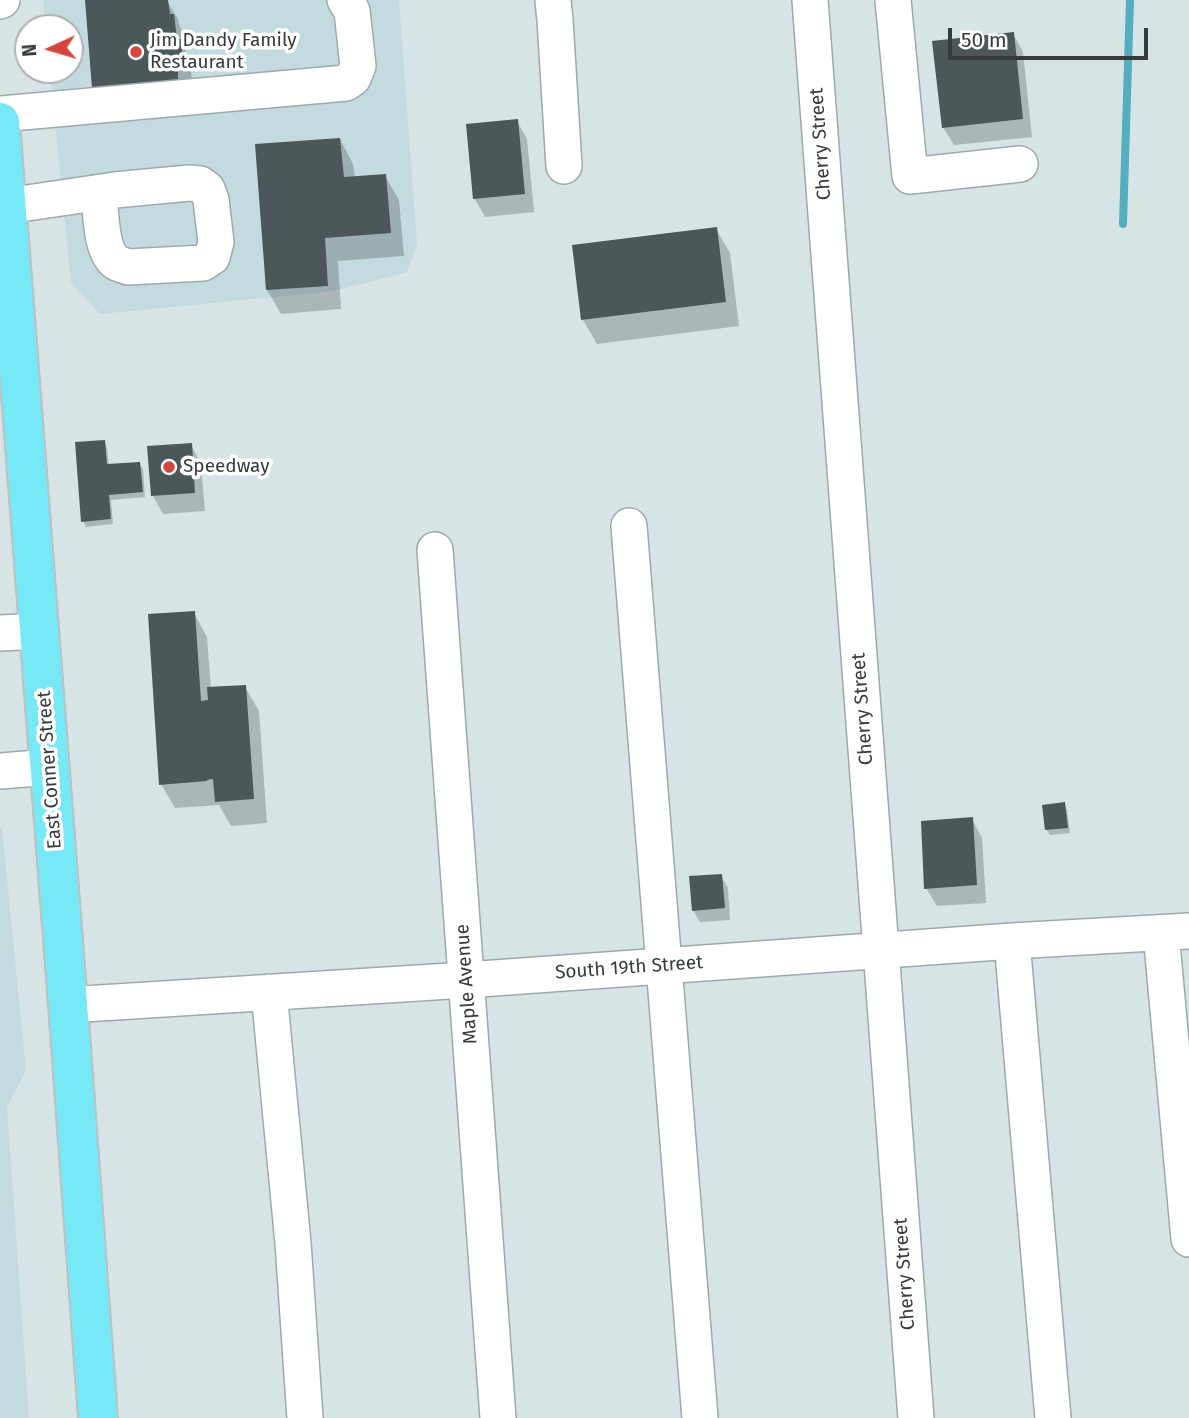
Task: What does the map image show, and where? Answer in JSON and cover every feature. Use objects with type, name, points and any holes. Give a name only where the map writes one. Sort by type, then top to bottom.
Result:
[{"type":"main road","name":"East Conner Street","points":[[0,122],[98,1418]]},
{"type":"street","points":[[0,114],[346,83],[353,78],[358,66],[352,11],[345,0]]},
{"type":"street","points":[[553,0],[564,166]]},
{"type":"street","name":"Cherry Street","points":[[810,0],[916,1418]]},
{"type":"street","points":[[893,0],[910,176],[1020,164]]},
{"type":"street","points":[[7,206],[99,193]]},
{"type":"street","points":[[629,526],[700,1418]]},
{"type":"street","name":"Maple Avenue","points":[[435,550],[498,1418]]},
{"type":"street","points":[[0,633],[40,631]]},
{"type":"street","points":[[0,771],[50,767]]},
{"type":"street","points":[[1175,932],[1189,1239]]},
{"type":"street","name":"South 19th Street","points":[[68,1005],[1175,932]]},
{"type":"street","points":[[1012,941],[1053,1418]]},
{"type":"street","points":[[269,992],[293,1243],[305,1418]]},
{"type":"shaded area","points":[[43,0],[399,0],[417,244],[407,272],[335,291],[100,314],[71,283],[51,84],[84,84],[84,14],[44,14]]},
{"type":"shaded area","points":[[0,827],[26,1070],[7,1107],[29,1418],[0,1418]]},
{"type":"building","name":"Jim Dandy Family Restaurant","points":[[85,0],[168,0],[170,14],[174,14],[177,39],[181,39],[183,66],[178,66],[178,82],[92,88]]},
{"type":"building","points":[[1014,32],[1023,119],[942,128],[932,41]]},
{"type":"building","points":[[518,119],[525,194],[473,199],[466,124]]},
{"type":"building","points":[[340,138],[344,177],[386,174],[391,233],[325,238],[328,286],[266,290],[255,144]]},
{"type":"building","points":[[717,227],[726,302],[581,320],[572,245]]},
{"type":"building","points":[[105,440],[107,464],[140,462],[143,492],[109,495],[111,519],[81,522],[75,442]]},
{"type":"building","points":[[192,443],[195,493],[151,496],[147,446]]},
{"type":"building","points":[[195,611],[201,701],[208,700],[207,687],[246,685],[254,799],[215,802],[213,779],[159,785],[148,614]]},
{"type":"building","points":[[1065,802],[1068,828],[1045,830],[1042,805]]},
{"type":"building","points":[[973,817],[977,885],[924,889],[921,821]]},
{"type":"building","points":[[722,874],[725,908],[692,911],[689,876]]},
{"type":"waterway","points":[[1123,224],[1130,0]]},
{"type":"place","name":"Jim Dandy Family Restaurant","points":[[136,52]]},
{"type":"place","name":"Speedway","points":[[169,467]]}]
